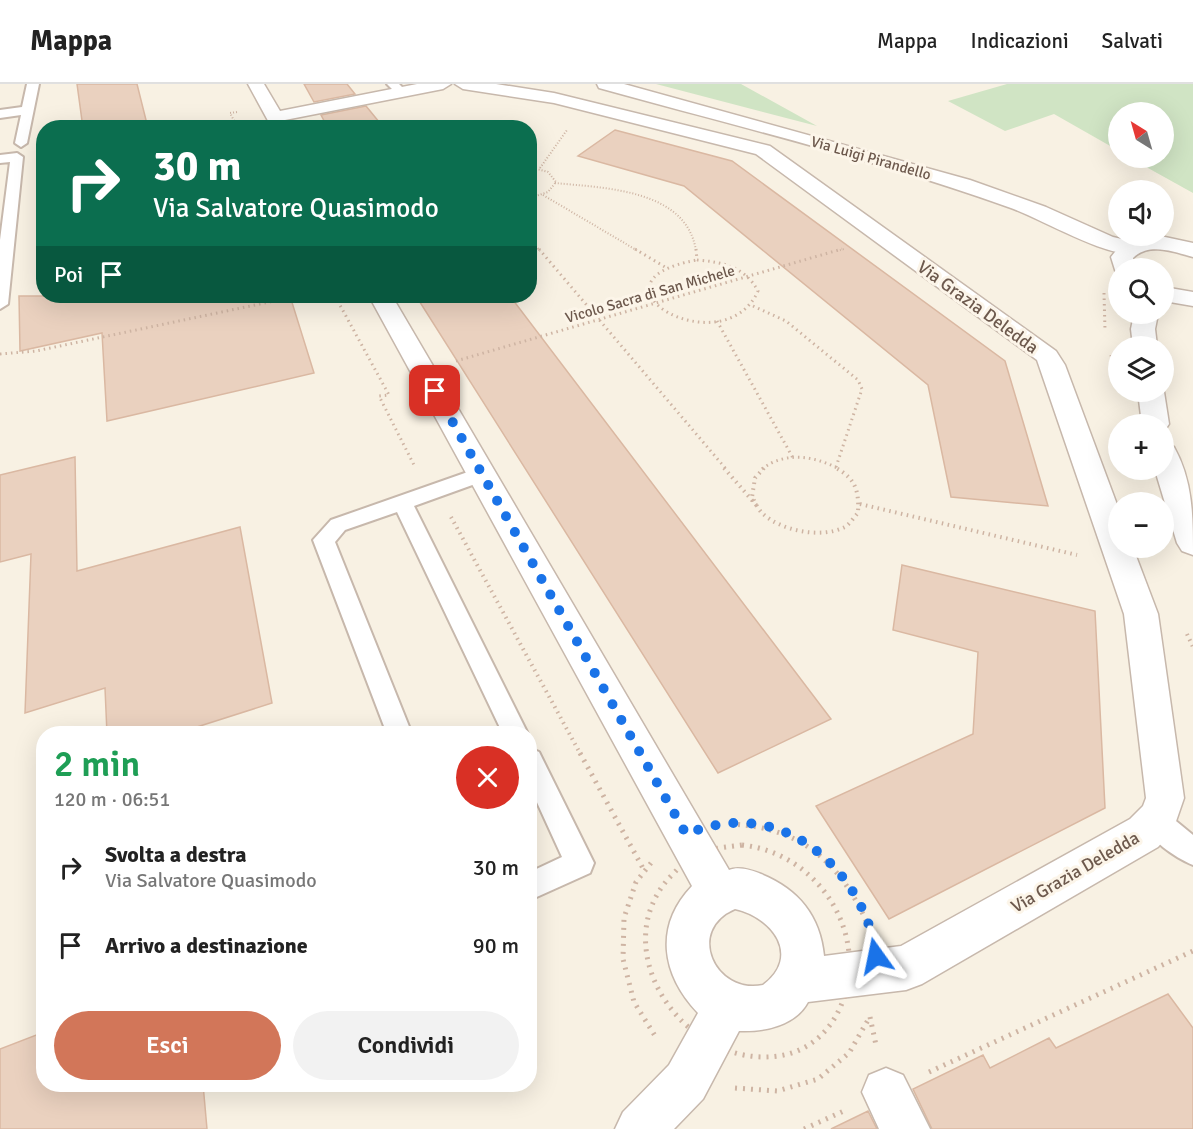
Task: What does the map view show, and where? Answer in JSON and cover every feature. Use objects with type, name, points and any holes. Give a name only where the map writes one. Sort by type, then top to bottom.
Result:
[{"type":"street","points":[[256,84],[277,120]]},
{"type":"street","points":[[285,120],[397,88],[443,84]]},
{"type":"street","name":"Via Grazia Deledda","points":[[463,84],[554,98],[754,146],[1047,356],[1053,364],[1141,614],[1165,798],[1155,821],[1144,833],[906,968],[798,981]]},
{"type":"street","name":"Via Luigi Pirandello","points":[[605,84],[963,184],[1039,211],[1106,242],[1128,258]]},
{"type":"street","points":[[1128,258],[1156,243],[1193,250]]},
{"type":"street","points":[[1174,296],[1193,299]]},
{"type":"street","points":[[384,303],[718,891]]},
{"type":"street","points":[[1172,480],[1193,543]]},
{"type":"street","points":[[640,1129],[686,1082],[709,1040],[749,1010],[769,1007],[786,996],[798,981],[803,962],[801,942],[795,924],[784,909],[770,897],[752,890],[735,888],[718,891],[703,902],[692,917],[686,935],[688,956],[696,976],[710,994],[709,1040]]},
{"type":"lane","points":[[21,143],[33,84]]},
{"type":"lane","points":[[0,114],[28,110]]},
{"type":"lane","points":[[0,159],[17,157],[0,303]]},
{"type":"lane","points":[[397,726],[324,540],[338,525],[482,474]]},
{"type":"lane","points":[[402,502],[512,726]]},
{"type":"lane","points":[[537,774],[580,863],[537,883]]},
{"type":"lane","points":[[1155,821],[1193,851]]},
{"type":"path","points":[[537,169],[554,176],[555,183],[554,187],[537,196]]},
{"type":"path","points":[[555,183],[636,193],[666,207],[683,219],[691,231],[698,245],[697,260]]},
{"type":"path","points":[[543,195],[665,267]]},
{"type":"path","name":"Vicolo Sacra di San Michele","points":[[423,370],[883,237]]},
{"type":"path","points":[[537,247],[767,518],[782,526],[818,534],[835,531],[848,524],[857,513],[860,504],[858,489],[836,467],[820,460],[793,458],[771,463],[760,471],[753,481],[752,493],[757,506]]},
{"type":"path","points":[[697,260],[731,266],[748,276],[758,291],[753,306],[735,317],[717,321],[680,318],[654,303],[648,293],[648,283],[654,274],[665,267],[697,260]]},
{"type":"path","points":[[0,354],[36,351],[265,303]]},
{"type":"path","points":[[339,303],[389,395],[379,396],[415,467],[423,465],[645,872]]},
{"type":"path","points":[[753,306],[786,321],[858,380],[862,389],[836,467]]},
{"type":"path","points":[[717,321],[793,458]]},
{"type":"path","points":[[860,504],[1083,556],[1122,560]]},
{"type":"path","points":[[1184,626],[1193,647]]},
{"type":"path","points":[[746,823],[780,831],[811,847],[839,872],[861,904],[874,940],[863,974],[836,1016],[816,1041],[786,1056],[753,1059],[719,1052],[709,1040],[689,1032],[665,1005],[651,973],[646,940],[651,908],[665,881],[686,860],[692,844],[713,825],[746,823]]},
{"type":"path","points":[[692,844],[712,848],[741,844],[771,850],[800,865],[824,888],[841,917],[850,951],[863,974],[870,1017],[849,1053],[818,1080],[777,1091],[734,1088],[709,1040],[658,1040],[634,1002],[622,959],[624,918],[636,882],[660,852],[692,844]]},
{"type":"path","points":[[804,1129],[896,1110],[1193,951]]},
{"type":"green space","points":[[656,84],[741,84],[817,126]]},
{"type":"green space","points":[[1007,84],[1193,84],[1193,193],[1174,182],[1174,180],[1170,180],[1148,168],[1174,168],[1174,102],[1108,102],[1108,145],[1054,114],[1005,131],[948,101]]},
{"type":"building","points":[[77,84],[137,84],[146,120],[82,120]]},
{"type":"building","points":[[304,84],[347,84],[355,94],[314,102]]},
{"type":"building","points":[[366,106],[377,120],[324,120],[321,115]]},
{"type":"building","points":[[615,130],[732,161],[1005,361],[1048,506],[951,497],[928,385],[684,186],[578,156]]},
{"type":"building","points":[[19,296],[36,296],[36,303],[292,303],[314,373],[107,421],[102,333],[20,351]]},
{"type":"building","points":[[420,303],[515,303],[831,719],[718,773]]},
{"type":"building","points":[[75,457],[77,571],[240,527],[272,703],[200,726],[107,726],[105,688],[25,713],[31,554],[0,562],[0,475]]},
{"type":"building","points":[[902,565],[1095,611],[1105,808],[889,919],[816,806],[973,734],[978,652],[893,630]]},
{"type":"building","points":[[1168,994],[1193,1028],[1193,1129],[932,1129],[913,1089],[983,1055],[990,1068],[1049,1038],[1056,1048]]},
{"type":"building","points":[[36,1035],[36,1092],[204,1092],[207,1129],[0,1129],[0,1049]]},
{"type":"building","points":[[868,1111],[877,1129],[831,1129]]},
{"type":"route","points":[[435,391],[686,834],[713,825],[746,823],[780,831],[811,847],[839,872],[861,904],[874,940],[876,956]]}]
